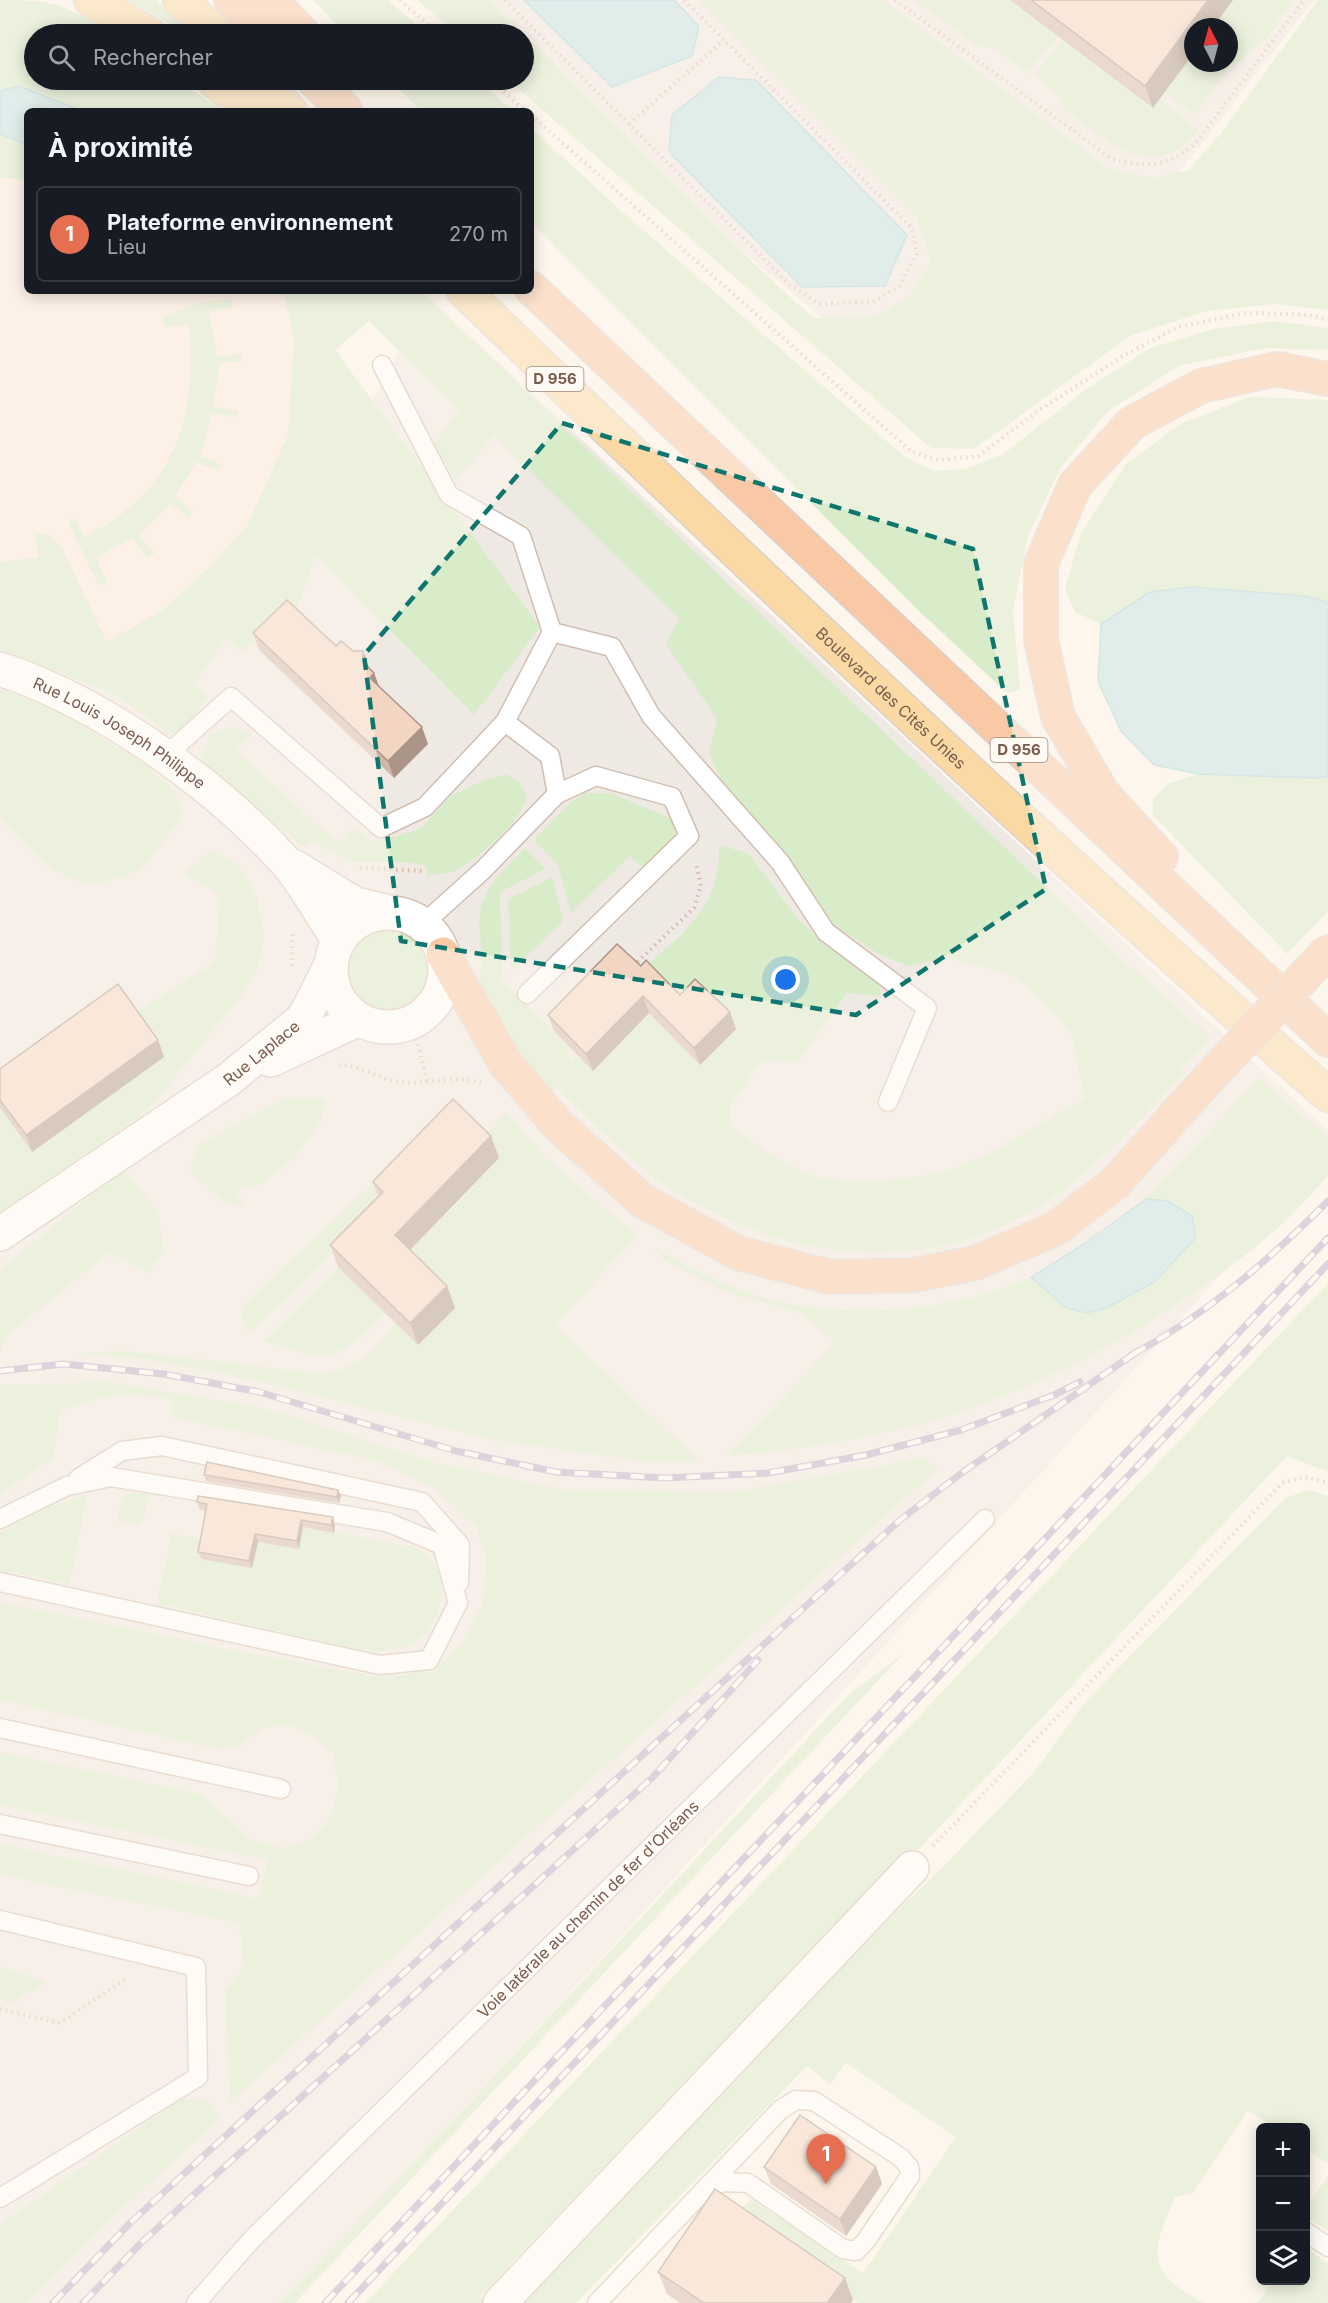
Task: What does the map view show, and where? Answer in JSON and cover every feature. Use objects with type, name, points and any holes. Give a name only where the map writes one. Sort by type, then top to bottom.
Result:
[{"type":"highway","points":[[231,0],[256,24]]},
{"type":"highway","points":[[271,0],[294,24]]},
{"type":"highway","points":[[324,90],[343,108]]},
{"type":"highway","points":[[345,90],[358,108]]},
{"type":"highway","name":"D 956","points":[[534,291],[1328,1040]]},
{"type":"highway","points":[[1328,379],[1276,369],[1201,386],[1132,423],[1075,485],[1041,564],[1041,640],[1058,717],[1104,794],[1328,1040]]},
{"type":"highway","points":[[443,954],[506,1064],[559,1126],[643,1201],[738,1253],[830,1277],[914,1275],[975,1263],[1055,1229],[1115,1183],[1328,951]]},
{"type":"main road","points":[[91,0],[132,24]]},
{"type":"main road","points":[[180,0],[205,24]]},
{"type":"main road","points":[[226,90],[250,108]]},
{"type":"main road","points":[[270,90],[287,108]]},
{"type":"main road","name":"Boulevard des Cités Unies","points":[[467,294],[647,468],[1123,915],[1328,1095]]},
{"type":"street","name":"Rue Louis Joseph Philippe","points":[[0,669],[88,706],[164,757],[233,810],[286,862]]},
{"type":"street","points":[[286,862],[355,904],[407,915],[423,924],[435,937],[443,954],[445,971],[441,991],[431,1008],[416,1020],[397,1027],[377,1026],[358,1019],[337,997],[331,982],[334,953],[286,862]]},
{"type":"street","name":"Rue Laplace","points":[[228,1080],[304,1018],[334,953],[356,922],[372,915],[389,912]]},
{"type":"street","name":"Rue Laplace","points":[[228,1080],[358,1019]]},
{"type":"street","points":[[0,1234],[228,1080]]},
{"type":"street","points":[[500,2303],[912,1868]]},
{"type":"lane","points":[[164,757],[231,697],[381,828],[425,807],[505,722],[552,632],[521,536],[449,495],[382,365]]},
{"type":"lane","points":[[552,632],[612,647],[651,716],[780,862],[826,932],[927,1008],[888,1102]]},
{"type":"lane","points":[[505,722],[550,756],[557,794]]},
{"type":"lane","points":[[423,924],[483,870],[557,794],[596,776],[672,797],[689,836],[527,994]]},
{"type":"lane","points":[[0,1519],[67,1486],[122,1451],[162,1446],[422,1502],[460,1545],[458,1603],[429,1660],[380,1665],[0,1582]]},
{"type":"lane","points":[[67,1486],[111,1477],[387,1522],[442,1545],[458,1603]]},
{"type":"lane","name":"Voie latérale au chemin de fer d'Orléans","points":[[196,2303],[253,2238],[985,1519]]},
{"type":"lane","points":[[0,1728],[281,1789]]},
{"type":"lane","points":[[0,1824],[249,1876]]},
{"type":"lane","points":[[0,1920],[196,1966],[198,2077],[0,2198]]},
{"type":"lane","points":[[597,2303],[706,2188],[780,2110],[796,2100],[814,2101],[900,2157],[909,2167],[910,2176],[865,2242],[856,2251],[843,2249],[748,2183],[723,2182],[706,2188]]},
{"type":"lane","points":[[1310,2235],[1328,2247]]},
{"type":"path","points":[[400,0],[428,24]]},
{"type":"path","points":[[505,0],[529,24]]},
{"type":"path","points":[[534,29],[790,285],[819,304],[873,302],[899,286],[917,254],[912,228],[684,0]]},
{"type":"path","points":[[895,0],[1112,159],[1153,166],[1173,160],[1194,145],[1304,0]]},
{"type":"path","points":[[629,124],[724,40]]},
{"type":"path","points":[[502,90],[523,108]]},
{"type":"path","points":[[534,118],[912,452],[939,460],[978,456],[1041,409],[1114,362],[1178,327],[1246,313],[1308,315],[1328,319]]},
{"type":"path","points":[[631,968],[694,908],[701,886],[689,836]]},
{"type":"path","points":[[348,868],[423,871]]},
{"type":"path","points":[[289,922],[293,933],[293,964],[290,973]]},
{"type":"path","points":[[407,1023],[418,1043],[427,1082]]},
{"type":"path","points":[[332,1066],[342,1064],[396,1082],[467,1079],[487,1085]]},
{"type":"path","points":[[912,1868],[1282,1483],[1304,1478],[1328,1483]]},
{"type":"path","points":[[0,2009],[60,2023],[157,1958]]},
{"type":"highlighted area","points":[[562,423],[973,549],[1046,889],[856,1015],[401,941],[364,655]]},
{"type":"shaded area","points":[[438,0],[1314,0],[970,440],[534,79],[534,24],[499,24]]},
{"type":"shaded area","points":[[0,60],[24,74],[24,90],[32,90],[28,108],[24,108],[24,294],[307,294],[278,570],[206,665],[0,626]]},
{"type":"shaded area","points":[[429,298],[1328,1131],[1328,1156],[608,1951],[285,2303],[0,2303],[0,626],[206,665],[278,570]]},
{"type":"green space","points":[[0,0],[34,1],[59,5],[95,24],[24,24],[24,90],[192,90],[219,108],[24,108],[24,180],[0,178]]},
{"type":"green space","points":[[127,0],[156,0],[181,24],[170,24]]},
{"type":"green space","points":[[313,0],[388,0],[416,24],[336,24]]},
{"type":"green space","points":[[417,0],[491,0],[515,24],[445,24]]},
{"type":"green space","points":[[699,0],[883,0],[1109,169],[1154,178],[1187,171],[1220,134],[1318,0],[1328,0],[1328,310],[1275,304],[1207,311],[1130,336],[974,449],[931,448],[519,90],[534,90],[534,43],[746,256],[813,318],[870,319],[908,297],[931,262],[917,217]]},
{"type":"green space","points":[[914,0],[1010,0],[1059,37],[1027,73],[993,47],[978,47]]},
{"type":"green space","points":[[1232,0],[1293,0],[1266,39],[1238,62],[1238,18],[1219,18]]},
{"type":"green space","points":[[1063,40],[1153,107],[1159,99],[1199,130],[1182,147],[1165,155],[1148,157],[1131,153],[1098,134],[1064,110],[1062,100],[1035,74]]},
{"type":"green space","points":[[1184,65],[1184,72],[1226,72],[1196,115],[1164,92]]},
{"type":"green space","points":[[400,90],[489,90],[510,108],[418,108]]},
{"type":"green space","points":[[534,131],[618,208],[905,457],[934,471],[966,469],[1002,455],[1085,390],[1150,348],[1213,329],[1273,321],[1328,328],[1328,350],[1265,348],[1181,365],[1108,411],[1061,467],[1028,536],[1013,610],[1020,690],[1007,693],[919,611],[534,225]]},
{"type":"green space","points":[[284,294],[424,294],[1123,960],[1211,1037],[1181,1069],[1185,1073],[1124,1136],[1080,1177],[1031,1212],[1006,1225],[962,1241],[917,1250],[872,1252],[827,1249],[782,1239],[739,1224],[697,1204],[645,1170],[557,1089],[543,1092],[512,1051],[479,986],[482,957],[479,924],[481,905],[492,883],[525,848],[546,869],[500,892],[502,980],[571,1049],[566,1054],[572,1061],[577,1055],[593,1071],[662,999],[686,1012],[638,974],[682,934],[704,906],[712,890],[717,872],[719,850],[722,845],[749,854],[797,918],[822,942],[878,979],[881,996],[847,993],[798,1062],[761,1060],[729,1109],[733,1129],[781,1161],[812,1175],[843,1180],[880,1181],[933,1174],[965,1164],[1085,1099],[1071,1031],[1018,978],[947,957],[910,966],[882,956],[830,923],[726,791],[709,753],[717,719],[666,644],[679,618],[494,436],[455,481],[434,443],[459,410],[369,321],[335,350],[540,627],[474,715],[316,556],[294,617],[262,647],[250,642],[243,652],[226,639],[193,685],[208,697],[181,732],[169,733],[116,695],[0,649],[0,562],[39,557],[34,533],[51,535],[62,548],[107,642],[166,608],[207,569],[247,526],[288,435],[294,338]]},
{"type":"green space","points":[[232,300],[234,307],[209,311],[217,356],[242,354],[242,361],[220,363],[213,406],[239,411],[237,417],[212,414],[200,456],[221,464],[218,471],[196,462],[175,497],[193,511],[188,517],[170,504],[139,535],[155,553],[148,558],[132,538],[96,557],[106,581],[105,586],[98,584],[68,522],[75,518],[84,537],[114,519],[139,499],[159,475],[173,450],[183,422],[189,392],[191,359],[189,325],[164,327],[163,316],[203,302]]},
{"type":"green space","points":[[1250,397],[1328,400],[1328,602],[1304,596],[1150,592],[1101,624],[1075,612],[1065,589],[1080,535],[1125,465],[1182,423]]},
{"type":"green space","points":[[0,689],[57,711],[144,764],[174,791],[180,802],[181,819],[143,866],[109,881],[91,883],[76,880],[47,865],[0,817]]},
{"type":"green space","points":[[235,727],[252,735],[236,751],[338,843],[352,828],[374,842],[420,829],[451,796],[482,781],[507,774],[523,788],[526,794],[525,803],[499,837],[474,859],[455,871],[427,876],[427,866],[405,862],[352,862],[312,841],[305,848],[202,765],[209,737],[218,731]]},
{"type":"green space","points":[[1198,774],[1319,778],[1328,776],[1328,911],[1287,954],[1153,815],[1153,800],[1167,784]]},
{"type":"green space","points":[[586,793],[610,793],[670,818],[676,830],[673,843],[645,869],[630,856],[571,913],[558,865],[534,840],[570,803]]},
{"type":"green space","points":[[211,850],[240,866],[257,898],[264,936],[258,968],[242,995],[148,1110],[0,1214],[0,1108],[31,1152],[164,1057],[133,1014],[215,962],[220,895],[184,874]]},
{"type":"green space","points":[[552,877],[563,921],[511,971],[508,899]]},
{"type":"green space","points":[[379,917],[397,917],[415,925],[428,938],[436,956],[433,984],[415,1005],[397,1013],[379,1013],[361,1005],[348,992],[340,974],[340,956],[348,938],[361,925]]},
{"type":"green space","points":[[1258,1078],[1328,1137],[1328,1176],[1279,1227],[1189,1297],[1145,1325],[1052,1375],[955,1414],[862,1438],[794,1449],[727,1456],[835,1343],[802,1313],[728,1293],[662,1259],[655,1248],[737,1288],[789,1304],[818,1308],[880,1310],[912,1308],[974,1297],[1003,1288],[1043,1271],[1116,1223],[1170,1173]]},
{"type":"green space","points":[[286,1098],[325,1099],[320,1122],[295,1157],[262,1183],[237,1190],[243,1207],[227,1204],[190,1173],[198,1145]]},
{"type":"green space","points":[[451,1109],[387,1197],[292,1294],[249,1332],[241,1318],[244,1305]]},
{"type":"green space","points":[[506,1112],[546,1158],[637,1235],[555,1326],[700,1461],[649,1462],[494,1440],[256,1380],[144,1359],[75,1353],[128,1351],[316,1373],[354,1364],[370,1352],[396,1323],[394,1249],[417,1243],[499,1159],[481,1141]]},
{"type":"green space","points":[[123,1169],[158,1212],[164,1250],[149,1273],[110,1252],[7,1335],[0,1353],[0,1270]]},
{"type":"green space","points":[[338,1267],[385,1313],[353,1342],[342,1350],[330,1354],[305,1353],[264,1341]]},
{"type":"green space","points":[[1328,1283],[1328,1472],[1287,1456],[919,1849],[905,1854],[826,1933],[481,2296],[484,2300],[481,2303],[365,2303]]},
{"type":"green space","points":[[111,1382],[267,1409],[436,1463],[566,1490],[732,1492],[924,1458],[938,1469],[230,2102],[225,1991],[244,1966],[239,1923],[0,1875],[0,1844],[259,1899],[267,1860],[0,1805],[0,1752],[200,1794],[250,1839],[282,1848],[308,1841],[324,1826],[334,1809],[338,1782],[333,1753],[311,1734],[289,1725],[262,1728],[239,1746],[219,1749],[0,1700],[0,1602],[242,1652],[390,1679],[439,1665],[462,1644],[483,1603],[486,1555],[476,1527],[434,1488],[374,1460],[172,1417],[172,1399],[119,1393],[60,1410],[54,1458],[0,1494],[0,1385]]},
{"type":"green space","points":[[1309,1490],[1328,1496],[1328,2164],[1310,2152],[1310,2123],[1268,2123],[1248,2111],[1193,2193],[1175,2197],[1161,2232],[1158,2259],[1162,2270],[1184,2292],[1203,2303],[858,2303],[732,2217],[751,2199],[863,2273],[956,2137],[846,2063],[830,2085],[807,2066],[576,2303],[524,2303],[798,2005],[942,1868],[1034,1772],[1085,1702],[1285,1498]]},
{"type":"green space","points":[[125,1493],[149,1494],[141,1525],[117,1520]]},
{"type":"green space","points":[[87,1494],[70,1584],[0,1570],[0,1533],[51,1506]]},
{"type":"green space","points":[[303,1527],[415,1547],[427,1555],[437,1568],[441,1592],[440,1605],[430,1628],[412,1644],[398,1649],[356,1649],[157,1603],[172,1533],[204,1541],[252,1568],[258,1542],[299,1548]]},
{"type":"green space","points":[[904,1653],[295,2303],[279,2303],[390,2188],[848,1695]]},
{"type":"green space","points":[[0,1966],[46,1982],[12,2003],[0,1999]]},
{"type":"green space","points":[[207,2099],[219,2119],[99,2230],[27,2303],[0,2303],[0,2224],[180,2100]]},
{"type":"green space","points":[[1328,2175],[1328,2231],[1310,2220],[1310,2203]]},
{"type":"green space","points":[[1310,2251],[1328,2263],[1328,2303],[1254,2303],[1260,2300],[1270,2285],[1310,2285]]},
{"type":"water","points":[[524,0],[674,0],[699,26],[692,56],[612,87]]},
{"type":"water","points":[[719,77],[756,80],[907,235],[885,286],[802,287],[669,152],[672,115]]},
{"type":"water","points":[[18,86],[75,108],[24,108],[24,144],[0,134],[0,91]]},
{"type":"water","points":[[1192,587],[1304,596],[1328,602],[1328,776],[1319,778],[1198,774],[1154,765],[1121,731],[1098,681],[1101,624],[1150,592]]},
{"type":"water","points":[[1146,1199],[1168,1201],[1192,1216],[1196,1237],[1156,1281],[1107,1308],[1086,1313],[1065,1307],[1031,1277],[1078,1248]]},
{"type":"building","points":[[1031,0],[1208,0],[1195,18],[1184,18],[1184,33],[1145,86]]},
{"type":"building","points":[[287,600],[336,646],[341,641],[353,651],[363,651],[363,662],[374,673],[370,678],[422,727],[388,761],[253,633]]},
{"type":"building","points":[[617,944],[641,966],[646,960],[680,995],[695,979],[730,1012],[694,1048],[643,996],[586,1054],[548,1015]]},
{"type":"building","points":[[118,984],[158,1040],[26,1135],[0,1100],[0,1069]]},
{"type":"building","points":[[453,1099],[491,1136],[395,1235],[447,1286],[410,1323],[330,1245],[383,1192],[373,1182]]},
{"type":"building","points":[[207,1462],[338,1490],[337,1497],[204,1475]]},
{"type":"building","points":[[198,1496],[333,1517],[331,1525],[301,1520],[297,1541],[255,1534],[249,1561],[198,1552],[207,1504],[197,1502]]},
{"type":"building","points":[[800,2115],[876,2167],[840,2219],[764,2167]]},
{"type":"building","points":[[715,2189],[845,2278],[827,2303],[704,2303],[658,2272]]},
{"type":"railway","points":[[1133,1354],[1186,1322],[1236,1285],[1328,1201]]},
{"type":"railway","points":[[325,2303],[1328,1238]]},
{"type":"railway","points":[[348,2303],[1328,1264]]},
{"type":"railway","points":[[53,2303],[130,2223],[900,1520],[963,1472],[1138,1351]]},
{"type":"railway","points":[[0,1371],[63,1364],[164,1374],[259,1392],[456,1451],[556,1472],[665,1478],[768,1473],[866,1455],[961,1430],[1054,1395],[1080,1382]]},
{"type":"railway","points":[[83,2303],[141,2243],[652,1778],[758,1660]]},
{"type":"place","name":"Plateforme environnement","points":[[826,2184]]}]
